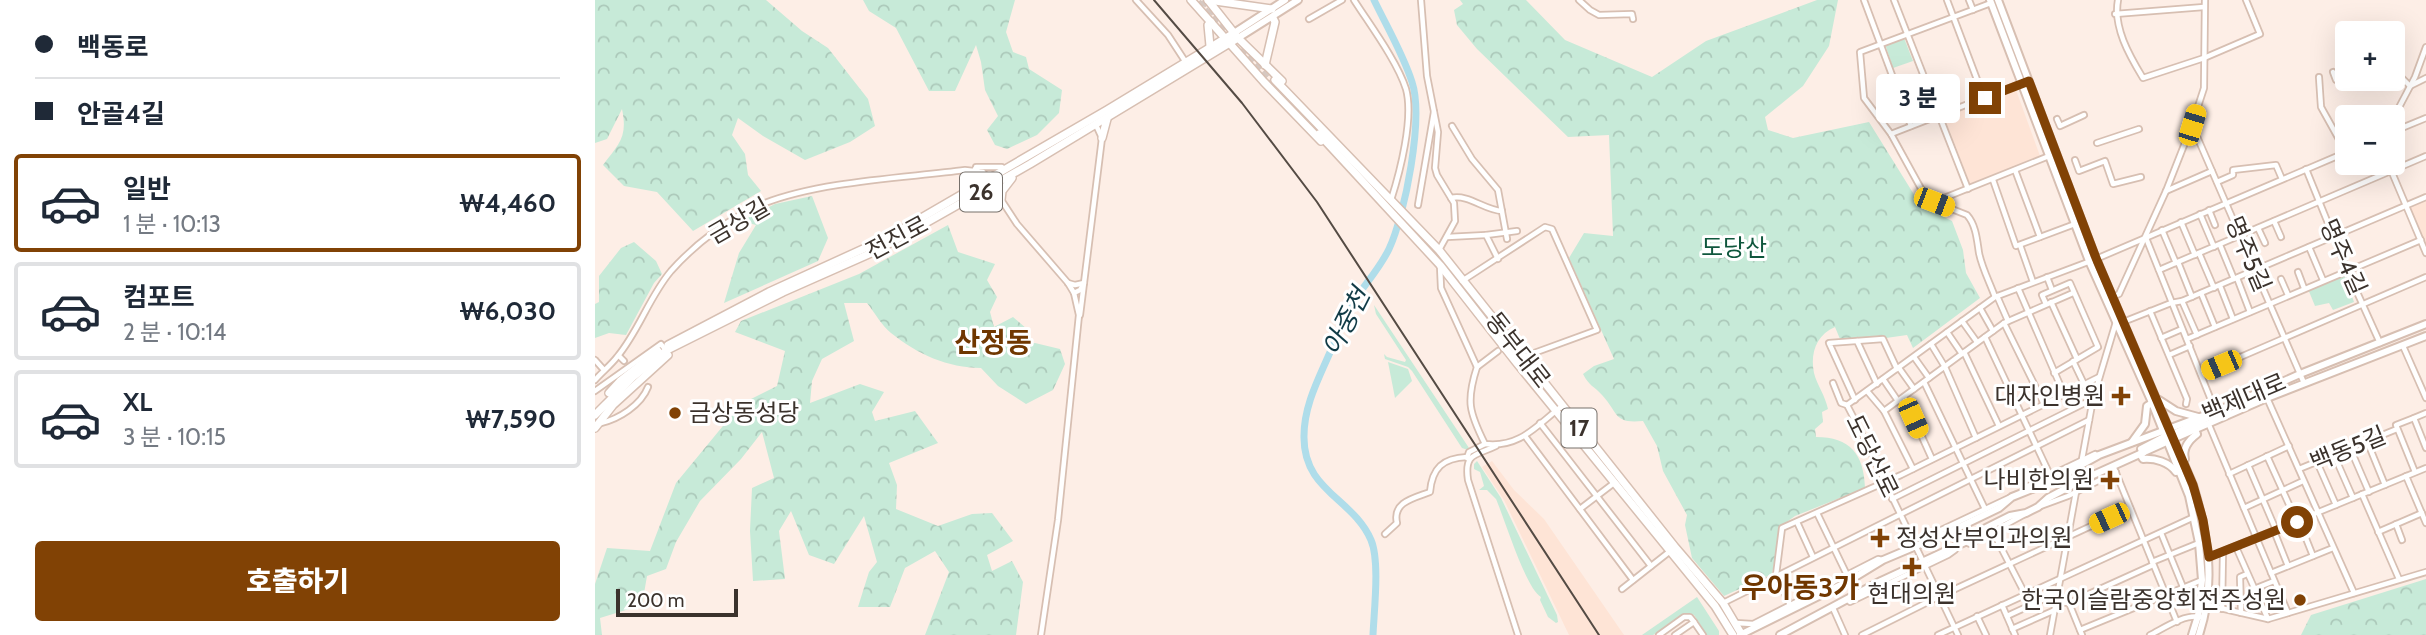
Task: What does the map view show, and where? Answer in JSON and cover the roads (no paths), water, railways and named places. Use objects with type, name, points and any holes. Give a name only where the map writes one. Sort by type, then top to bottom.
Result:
[{"type":"main road","points":[[1208,0],[1272,9]]},
{"type":"main road","points":[[1196,3],[1205,7],[1208,0]]},
{"type":"main road","points":[[1208,0],[1236,36],[1265,65],[1271,79],[1329,141]]},
{"type":"main road","points":[[1196,3],[1242,55],[1316,117],[1329,141]]},
{"type":"main road","points":[[1265,65],[1275,22],[1273,18]]},
{"type":"main road","points":[[1211,22],[1208,25],[1212,49],[1217,56],[1225,52],[1242,55]]},
{"type":"main road","name":"전진로","points":[[595,415],[665,349],[769,292],[885,239],[1115,105],[1185,61],[1236,36]]},
{"type":"main road","name":"전진로","points":[[595,408],[620,381],[649,356],[878,250],[1096,125],[1212,49]]},
{"type":"main road","points":[[1102,138],[1107,118]]},
{"type":"main road","name":"동부대로","points":[[1329,141],[1439,250],[1464,280],[1614,483],[1715,606],[1733,635]]},
{"type":"main road","points":[[973,186],[976,170]]},
{"type":"main road","points":[[1001,200],[1006,183],[1013,179],[1010,175]]},
{"type":"main road","name":"동부대로","points":[[1392,206],[1415,237],[1723,603],[1741,635]]},
{"type":"main road","name":"26","points":[[597,426],[607,412],[669,354],[665,349]]},
{"type":"street","points":[[1136,0],[1168,35],[1185,61]]},
{"type":"street","points":[[1236,36],[1285,0]]},
{"type":"street","points":[[1236,36],[1273,18],[1298,0]]},
{"type":"street","points":[[1309,19],[1342,0]]},
{"type":"street","points":[[1355,0],[1398,73],[1408,101],[1392,206]]},
{"type":"street","points":[[1421,0],[1427,76],[1438,132],[1435,168],[1454,204],[1455,221],[1439,250]]},
{"type":"street","points":[[1579,0],[1596,14],[1632,15],[1633,19]]},
{"type":"street","points":[[1864,0],[1911,126]]},
{"type":"street","points":[[1893,0],[1968,189]]},
{"type":"street","points":[[1947,0],[1985,98]]},
{"type":"street","points":[[1969,0],[1973,10]]},
{"type":"street","points":[[2118,0],[2115,14],[2129,55],[2143,78],[2204,58],[2260,34],[2246,0]]},
{"type":"street","points":[[2113,297],[2119,294],[2166,191],[2204,88],[2205,0]]},
{"type":"street","points":[[2044,404],[2006,322],[1979,252],[1980,243],[1967,215],[1934,202],[1924,194],[1891,134],[1864,98],[1860,52],[1994,1],[2092,260],[2168,436],[2194,517],[2199,543],[2199,635]]},
{"type":"street","points":[[2115,14],[2204,7]]},
{"type":"street","points":[[2400,105],[2426,47]]},
{"type":"street","points":[[2333,72],[2335,77]]},
{"type":"street","points":[[2319,77],[2322,107],[2335,131]]},
{"type":"street","points":[[2410,86],[2426,78]]},
{"type":"street","points":[[2405,81],[2410,86]]},
{"type":"street","points":[[1891,134],[2026,82]]},
{"type":"street","points":[[2026,82],[2075,224],[2113,297],[2118,323],[2142,366],[2154,402]]},
{"type":"street","points":[[1079,316],[1082,311],[1102,138],[1096,125],[1099,119],[1117,108],[1115,105]]},
{"type":"street","points":[[1418,205],[1431,117],[1434,112]]},
{"type":"street","points":[[2057,119],[2060,126],[2084,116]]},
{"type":"street","points":[[2405,127],[2426,118]]},
{"type":"street","name":"명주5길","points":[[2192,125],[2304,383]]},
{"type":"street","points":[[1453,126],[1472,159],[1498,190],[1507,239]]},
{"type":"street","points":[[2097,143],[2139,129]]},
{"type":"street","points":[[1934,202],[2050,156]]},
{"type":"street","points":[[2405,165],[2426,156]]},
{"type":"street","name":"도당산로","points":[[1958,635],[1847,405],[1996,297],[2092,260],[2335,157]]},
{"type":"street","points":[[2075,160],[2079,171],[2105,161],[2113,184],[2141,177]]},
{"type":"street","points":[[2217,182],[2233,174],[2233,170],[2276,164],[2282,179]]},
{"type":"street","name":"금상길","points":[[595,380],[618,356],[671,271],[697,246],[764,203],[822,189],[976,170],[977,167],[1004,169]]},
{"type":"street","name":"명주4길","points":[[2306,169],[2380,344]]},
{"type":"street","points":[[976,170],[988,177],[991,186],[1017,224],[1068,283],[1074,293],[1079,316],[1058,520],[1041,635]]},
{"type":"street","points":[[2015,170],[2040,237]]},
{"type":"street","points":[[2166,191],[2212,171]]},
{"type":"street","points":[[2159,270],[2383,175]]},
{"type":"street","points":[[2394,175],[2426,253]]},
{"type":"street","points":[[1993,180],[2016,246],[2075,224]]},
{"type":"street","points":[[975,195],[977,199],[988,195],[1001,200]]},
{"type":"street","points":[[1451,198],[1462,197],[1490,210],[1501,211]]},
{"type":"street","points":[[2082,459],[2106,348],[2118,323],[2217,287],[2426,197]]},
{"type":"street","points":[[2209,210],[2215,225]]},
{"type":"street","points":[[2200,214],[2250,312]]},
{"type":"street","points":[[2274,221],[2281,237]]},
{"type":"street","points":[[2181,222],[2233,319]]},
{"type":"street","points":[[1456,285],[1545,227],[1552,229],[1597,330],[1523,357]]},
{"type":"street","points":[[2258,228],[2265,243]]},
{"type":"street","points":[[2162,230],[2192,297]]},
{"type":"street","points":[[1447,237],[1517,231]]},
{"type":"street","points":[[1486,235],[1498,259]]},
{"type":"street","points":[[2145,237],[2215,410]]},
{"type":"street","points":[[2186,339],[2421,240]]},
{"type":"street","points":[[2020,245],[2033,282]]},
{"type":"street","points":[[2309,247],[2323,280]]},
{"type":"street","points":[[1440,265],[1441,288],[1477,367]]},
{"type":"street","points":[[2298,272],[2304,288]]},
{"type":"street","points":[[2046,277],[2052,290]]},
{"type":"street","points":[[2201,374],[2426,277]]},
{"type":"street","points":[[2281,279],[2288,295]]},
{"type":"street","points":[[1068,283],[1075,285],[1084,282]]},
{"type":"street","points":[[1074,293],[1080,290],[1084,282]]},
{"type":"street","points":[[2084,384],[2075,360],[2042,295],[2070,283],[2098,347]]},
{"type":"street","points":[[2018,288],[2064,394]]},
{"type":"street","points":[[1884,411],[2006,322],[2074,293]]},
{"type":"street","points":[[2201,293],[2215,327]]},
{"type":"street","points":[[2182,301],[2197,335]]},
{"type":"street","points":[[1980,308],[1993,331]]},
{"type":"street","points":[[2150,311],[2187,399],[2186,404]]},
{"type":"street","points":[[1962,321],[1977,342]]},
{"type":"street","name":"백제대로","points":[[1965,542],[1970,544],[2025,513],[2076,492],[2142,454],[2198,417],[2426,324]]},
{"type":"street","points":[[2161,338],[2182,329]]},
{"type":"street","points":[[1947,332],[1963,353],[1999,426]]},
{"type":"street","name":"백제대로","points":[[2021,493],[2022,490],[2082,459],[2209,425],[2267,398],[2426,336]]},
{"type":"street","points":[[1985,337],[2050,475]]},
{"type":"street","name":"도당산로","points":[[1854,400],[1829,342],[1882,339],[1898,369],[1914,389]]},
{"type":"street","name":"도당산로","points":[[1857,341],[1877,384]]},
{"type":"street","points":[[595,391],[661,344],[665,349]]},
{"type":"street","points":[[1931,344],[1945,367],[1976,438]]},
{"type":"street","points":[[2169,355],[2190,346]]},
{"type":"street","points":[[2403,346],[2426,398]]},
{"type":"street","points":[[2054,373],[2098,347],[2106,348]]},
{"type":"street","points":[[1485,444],[1476,427],[1469,395],[1477,367],[1498,351]]},
{"type":"street","points":[[618,356],[624,361]]},
{"type":"street","points":[[1914,357],[1985,509]]},
{"type":"street","points":[[595,360],[604,370]]},
{"type":"street","points":[[1790,605],[1776,575],[1782,528],[1901,475],[2099,377]]},
{"type":"street","name":"도당산로","points":[[1884,379],[1898,401]]},
{"type":"street","points":[[1833,383],[1842,403],[1847,405]]},
{"type":"street","points":[[597,426],[616,420],[645,394],[648,387]]},
{"type":"street","name":"도당산로","points":[[1867,391],[1884,411],[1913,469]]},
{"type":"street","points":[[1904,397],[1932,459]]},
{"type":"street","name":"백동5길","points":[[2267,398],[2354,593]]},
{"type":"street","points":[[1892,499],[2093,399]]},
{"type":"street","points":[[2133,444],[2131,441],[2137,438],[2145,424],[2147,406],[2154,402],[2159,400],[2176,411],[2198,417]]},
{"type":"street","points":[[2168,436],[2223,412],[2224,408]]},
{"type":"street","points":[[1385,534],[1397,523],[1397,508],[1406,501],[1430,492],[1431,477],[1442,464],[1454,458],[1467,459],[1496,446],[1516,441],[1559,409]]},
{"type":"street","name":"백동5길","points":[[2299,469],[2397,429],[2396,425],[2426,413]]},
{"type":"street","points":[[2414,418],[2426,448]]},
{"type":"street","name":"도당산로","points":[[1900,514],[2089,420]]},
{"type":"street","points":[[1540,423],[1651,566]]},
{"type":"street","points":[[2209,425],[2288,613]]},
{"type":"street","points":[[2397,429],[2415,472]]},
{"type":"street","points":[[2185,463],[2185,447],[2197,434],[2195,430]]},
{"type":"street","points":[[1525,436],[1633,580]]},
{"type":"street","points":[[2168,436],[2185,463],[2203,520],[2209,557],[2207,605],[2192,635]]},
{"type":"street","points":[[2368,441],[2385,485]]},
{"type":"street","points":[[1496,446],[1485,444],[1473,449],[1467,459],[1468,480],[1518,635]]},
{"type":"street","name":"백동5길","points":[[2229,474],[2289,446]]},
{"type":"street","points":[[2350,448],[2369,492]]},
{"type":"street","points":[[2142,454],[2143,459],[2161,461],[2176,472],[2179,471]]},
{"type":"street","name":"백제대로","points":[[1940,535],[1941,530],[2010,496],[2052,481],[2099,455]]},
{"type":"street","points":[[2334,455],[2353,498]]},
{"type":"street","points":[[2267,456],[2313,556]]},
{"type":"street","points":[[2317,462],[2336,505]]},
{"type":"street","points":[[2248,465],[2288,566]]},
{"type":"street","points":[[2209,557],[2426,468]]},
{"type":"street","points":[[2115,470],[2177,622]]},
{"type":"street","name":"백제대로","points":[[2038,507],[2048,498],[2115,470]]},
{"type":"street","points":[[2406,476],[2423,510],[2426,523]]},
{"type":"street","name":"백동5길","points":[[2243,508],[2303,481]]},
{"type":"street","points":[[1580,509],[1614,483]]},
{"type":"street","points":[[2050,635],[2076,492]]},
{"type":"street","points":[[2362,494],[2399,579]]},
{"type":"street","name":"백제대로","points":[[1741,635],[1823,591],[1852,580],[1883,560],[1999,508],[2012,497]]},
{"type":"street","points":[[1862,635],[2130,508]]},
{"type":"street","points":[[2378,532],[2423,510]]},
{"type":"street","points":[[1817,513],[1847,575]]},
{"type":"street","name":"백제대로","points":[[1780,635],[1965,542],[2010,516],[2025,513]]},
{"type":"street","points":[[1723,603],[1900,514]]},
{"type":"street","points":[[1938,635],[2194,517]]},
{"type":"street","points":[[1797,522],[1813,557]]},
{"type":"street","points":[[2396,524],[2402,540]]},
{"type":"street","points":[[1993,532],[2025,594]]},
{"type":"street","points":[[2161,533],[2183,587]]},
{"type":"street","points":[[2056,601],[2069,603],[2199,543]]},
{"type":"street","points":[[2236,547],[2268,619]]},
{"type":"street","points":[[2271,573],[2333,548]]},
{"type":"street","points":[[1622,589],[1669,552]]},
{"type":"street","points":[[2222,609],[2223,552]]},
{"type":"street","points":[[1736,623],[1753,624],[1779,613],[1878,559],[1883,560]]},
{"type":"street","points":[[2207,605],[2268,619],[2426,572]]},
{"type":"street","points":[[2241,613],[2240,577],[2248,574]]},
{"type":"street","points":[[2069,603],[2081,633],[2201,580]]},
{"type":"street","points":[[2254,589],[2274,581]]},
{"type":"street","points":[[2007,617],[2059,592]]},
{"type":"street","points":[[2002,605],[2015,635]]},
{"type":"street","points":[[1833,608],[1845,635]]},
{"type":"street","points":[[2012,629],[2055,610]]},
{"type":"street","points":[[1977,616],[1986,635]]},
{"type":"street","points":[[1659,635],[1684,617],[1690,617],[1703,635]]},
{"type":"street","points":[[2150,635],[2177,622],[2201,617]]},
{"type":"street","points":[[1675,635],[1694,622]]},
{"type":"street","points":[[1754,635],[1755,627]]},
{"type":"waterway","name":"아중천","points":[[1373,635],[1376,573],[1371,540],[1353,514],[1330,493],[1312,470],[1306,455],[1304,436],[1309,403],[1339,330],[1356,298],[1378,268],[1395,234],[1411,166],[1416,118],[1412,82],[1374,0]]},
{"type":"tunnel","points":[[1203,0],[1216,15]]},
{"type":"tunnel","points":[[1198,2],[1225,33]]},
{"type":"tunnel","points":[[1240,50],[1272,83]]},
{"type":"railway","points":[[1154,0],[1242,103],[1317,202],[1599,635]]},
{"type":"place","name":"대자인병원","points":[[2121,396]]},
{"type":"place","name":"금상동성당","points":[[675,413]]},
{"type":"place","name":"나비한의원","points":[[2110,480]]},
{"type":"place","name":"정성산부인과의원","points":[[1880,538]]},
{"type":"place","name":"현대의원","points":[[1912,567]]},
{"type":"place","name":"한국이슬람중앙회전주성원","points":[[2300,600]]},
{"type":"district","name":"산정동","points":[[993,342]]},
{"type":"district","name":"우아동3가","points":[[1800,587]]},
{"type":"park label","name":"도당산","points":[[1734,248]]}]
